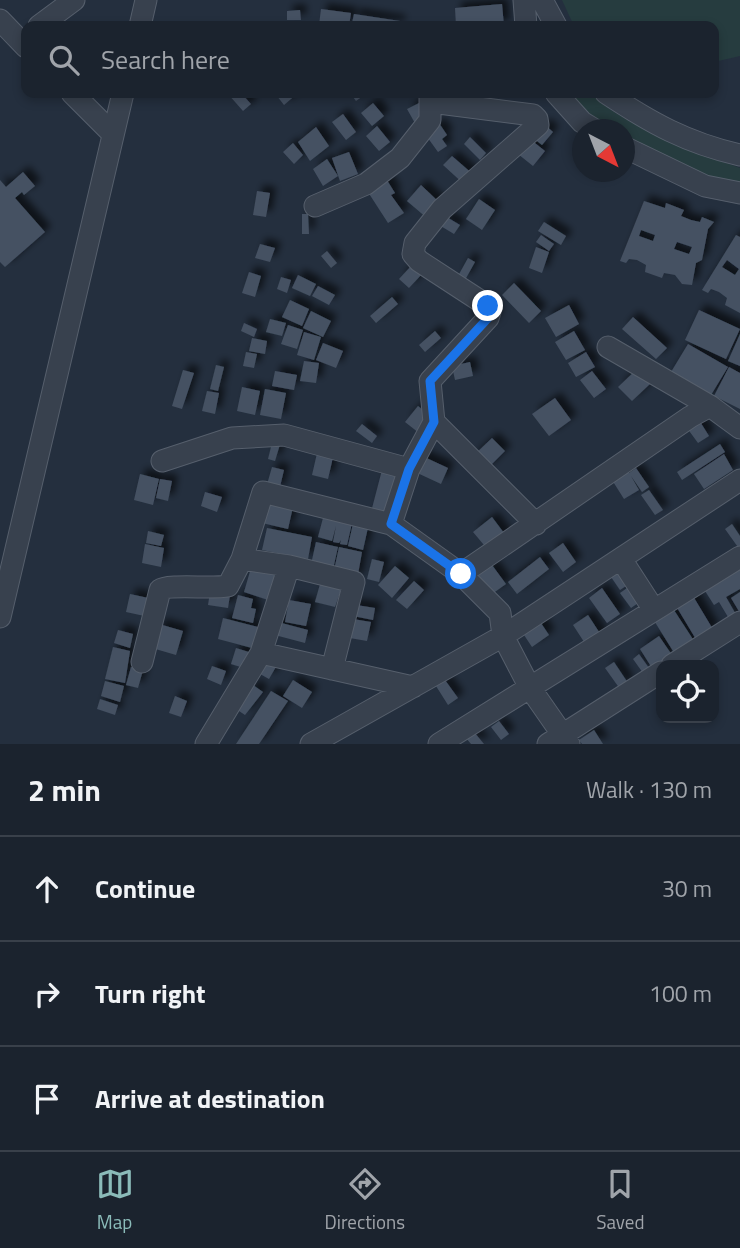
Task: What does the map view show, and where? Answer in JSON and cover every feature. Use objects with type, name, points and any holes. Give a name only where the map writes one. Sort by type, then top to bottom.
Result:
[{"type":"street","points":[[46,21],[74,0]]},
{"type":"street","points":[[141,21],[146,0]]},
{"type":"street","points":[[524,0],[526,21]]},
{"type":"street","points":[[542,0],[552,21]]},
{"type":"street","points":[[0,20],[21,38]]},
{"type":"street","points":[[77,98],[113,134]]},
{"type":"street","points":[[0,617],[122,98]]},
{"type":"street","points":[[315,206],[366,184],[400,158],[430,120],[431,98],[533,115],[537,119],[534,131],[442,209],[415,243],[413,254],[419,261],[488,306],[491,312],[430,381],[434,422],[409,469],[391,524]]},
{"type":"street","points":[[560,98],[579,119]]},
{"type":"street","points":[[614,98],[652,123],[706,147],[740,155]]},
{"type":"street","points":[[635,152],[705,186],[740,194]]},
{"type":"street","points":[[608,347],[710,406],[740,428]]},
{"type":"street","points":[[461,574],[710,406]]},
{"type":"street","points":[[434,422],[536,524]]},
{"type":"street","points":[[162,461],[232,438],[284,435],[409,469]]},
{"type":"street","points":[[311,744],[503,636],[740,480]]},
{"type":"street","points":[[142,662],[163,587],[202,589],[228,586],[242,559],[264,492],[391,524],[461,574],[500,613],[503,636],[560,741],[656,675]]},
{"type":"street","points":[[439,744],[740,557]]},
{"type":"street","points":[[242,559],[289,566],[354,582],[332,669]]},
{"type":"street","points":[[621,559],[654,610]]},
{"type":"street","points":[[206,744],[261,653],[289,566]]},
{"type":"street","points":[[680,660],[740,622]]},
{"type":"street","points":[[261,653],[413,687]]},
{"type":"green space","points":[[562,0],[740,0],[740,56],[719,61],[719,21],[572,21]]},
{"type":"green space","points":[[574,98],[596,98],[626,119],[597,119]]},
{"type":"green space","points":[[635,124],[682,146],[740,168],[740,187],[708,176],[635,142]]},
{"type":"building","points":[[502,4],[504,21],[456,21],[455,8]]},
{"type":"building","points":[[321,9],[351,13],[350,21],[320,21]]},
{"type":"building","points":[[300,10],[301,20],[287,20],[287,11]]},
{"type":"building","points":[[354,14],[400,21],[352,21]]},
{"type":"building","points":[[232,98],[246,98],[251,104],[243,111]]},
{"type":"building","points":[[279,98],[292,98],[284,105]]},
{"type":"building","points":[[373,103],[384,116],[372,126],[361,113]]},
{"type":"building","points":[[419,103],[427,119],[416,125],[407,109]]},
{"type":"building","points":[[343,114],[356,132],[346,140],[332,122]]},
{"type":"building","points":[[439,123],[447,135],[442,139],[447,146],[438,152],[425,134]]},
{"type":"building","points":[[544,124],[553,132],[542,145],[532,137]]},
{"type":"building","points":[[377,126],[390,142],[379,151],[366,136]]},
{"type":"building","points":[[316,127],[329,146],[310,161],[298,142]]},
{"type":"building","points":[[470,137],[486,153],[480,160],[464,144]]},
{"type":"building","points":[[530,139],[545,151],[533,166],[518,154]]},
{"type":"building","points":[[293,143],[303,155],[294,164],[283,152]]},
{"type":"building","points":[[349,152],[358,174],[340,181],[332,158]]},
{"type":"building","points":[[452,156],[475,176],[466,186],[443,165]]},
{"type":"building","points":[[327,159],[338,176],[323,186],[313,169]]},
{"type":"building","points":[[23,172],[35,186],[15,198],[45,232],[5,267],[0,262],[0,180],[6,187]]},
{"type":"building","points":[[385,177],[395,193],[391,195],[404,213],[388,223],[366,189]]},
{"type":"building","points":[[421,185],[441,204],[428,219],[407,201]]},
{"type":"building","points":[[257,191],[270,193],[266,217],[253,215]]},
{"type":"building","points":[[479,199],[495,210],[482,230],[466,219]]},
{"type":"building","points":[[644,201],[665,208],[666,203],[684,210],[681,216],[691,220],[700,222],[702,217],[714,222],[708,229],[702,260],[696,263],[692,285],[682,284],[675,275],[664,273],[662,278],[645,272],[646,265],[637,260],[629,259],[626,263],[620,261]],"holes":[[[641,230],[655,235],[653,241],[639,236]],[[677,242],[692,247],[689,254],[674,249]]]},
{"type":"building","points":[[302,214],[308,214],[309,234],[302,234]]},
{"type":"building","points":[[445,216],[460,225],[454,234],[439,225]]},
{"type":"building","points":[[544,222],[566,236],[561,245],[538,231]]},
{"type":"building","points":[[541,235],[554,244],[549,251],[536,242]]},
{"type":"building","points":[[736,235],[740,237],[740,313],[725,305],[727,298],[719,292],[711,289],[708,293],[702,290]],"holes":[[[727,260],[739,269],[735,275],[722,267]]]},
{"type":"building","points":[[260,244],[275,248],[270,262],[255,258]]},
{"type":"building","points":[[536,247],[549,252],[542,273],[529,268]]},
{"type":"building","points":[[327,251],[337,263],[331,268],[321,256]]},
{"type":"building","points":[[468,258],[475,262],[465,280],[458,276]]},
{"type":"building","points":[[412,265],[422,274],[409,288],[399,279]]},
{"type":"building","points":[[249,272],[261,276],[255,297],[242,293]]},
{"type":"building","points":[[298,275],[316,284],[310,296],[292,288]]},
{"type":"building","points":[[281,277],[291,280],[287,293],[277,289]]},
{"type":"building","points":[[514,283],[541,311],[529,323],[502,295]]},
{"type":"building","points":[[318,286],[335,295],[329,305],[312,296]]},
{"type":"building","points":[[392,297],[398,304],[376,323],[370,316]]},
{"type":"building","points":[[290,300],[309,309],[302,326],[282,317]]},
{"type":"building","points":[[569,305],[579,324],[556,337],[545,318]]},
{"type":"building","points":[[699,310],[740,329],[726,359],[685,340]]},
{"type":"building","points":[[311,311],[331,321],[323,337],[303,328]]},
{"type":"building","points":[[633,317],[667,348],[656,359],[622,329]]},
{"type":"building","points":[[270,319],[286,323],[282,336],[266,332]]},
{"type":"building","points":[[244,323],[257,329],[254,337],[241,331]]},
{"type":"building","points":[[288,325],[303,330],[297,349],[281,344]]},
{"type":"building","points":[[435,331],[441,338],[425,352],[419,345]]},
{"type":"building","points":[[574,331],[585,350],[566,360],[555,342]]},
{"type":"building","points":[[304,332],[321,337],[314,360],[297,355]]},
{"type":"building","points":[[740,334],[740,366],[728,361]]},
{"type":"building","points":[[252,338],[267,341],[265,354],[249,351]]},
{"type":"building","points":[[323,343],[343,351],[336,368],[316,360]]},
{"type":"building","points":[[688,344],[728,367],[708,400],[668,377]]},
{"type":"building","points":[[246,352],[257,354],[254,368],[243,366]]},
{"type":"building","points":[[586,352],[595,367],[576,377],[568,363]]},
{"type":"building","points":[[304,361],[319,363],[316,383],[300,381]]},
{"type":"building","points":[[470,362],[473,376],[455,380],[452,366]]},
{"type":"building","points":[[216,365],[224,367],[218,391],[210,389]]},
{"type":"building","points":[[729,367],[740,373],[740,409],[714,396]]},
{"type":"building","points":[[183,370],[194,373],[182,409],[172,406]]},
{"type":"building","points":[[636,370],[650,384],[632,401],[618,387]]},
{"type":"building","points":[[275,371],[297,375],[294,390],[272,386]]},
{"type":"building","points":[[592,371],[606,389],[594,398],[580,380]]},
{"type":"building","points":[[242,387],[260,391],[255,415],[237,411]]},
{"type":"building","points":[[265,389],[286,393],[281,419],[260,415]]},
{"type":"building","points":[[207,391],[219,393],[215,414],[202,411]]},
{"type":"building","points":[[555,398],[571,420],[549,436],[532,414]]},
{"type":"building","points":[[418,406],[432,417],[419,433],[405,422]]},
{"type":"building","points":[[699,420],[709,436],[698,443],[687,428]]},
{"type":"building","points":[[362,424],[377,436],[372,443],[356,431]]},
{"type":"building","points":[[492,438],[505,451],[486,470],[472,457]]},
{"type":"building","points":[[273,439],[281,441],[275,461],[268,459]]},
{"type":"building","points":[[720,444],[725,452],[682,480],[677,472]]},
{"type":"building","points":[[318,449],[334,453],[328,479],[312,475]]},
{"type":"building","points":[[724,454],[733,470],[704,489],[694,474]]},
{"type":"building","points":[[420,455],[448,468],[441,484],[413,471]]},
{"type":"building","points":[[272,467],[284,470],[279,491],[266,488]]},
{"type":"building","points":[[636,468],[649,487],[642,492],[631,476],[639,490],[624,499],[612,480],[627,470],[629,473]]},
{"type":"building","points":[[382,470],[396,473],[385,520],[370,516]]},
{"type":"building","points":[[140,474],[159,479],[153,505],[134,500]]},
{"type":"building","points":[[160,479],[172,481],[168,501],[156,498]]},
{"type":"building","points":[[649,490],[663,510],[655,515],[641,495]]},
{"type":"building","points":[[205,492],[222,497],[217,512],[201,506]]},
{"type":"building","points":[[267,502],[293,507],[288,529],[262,523]]},
{"type":"building","points":[[492,517],[507,537],[489,551],[473,532]]},
{"type":"building","points":[[323,518],[353,519],[347,545],[340,544],[341,540],[339,543],[333,542],[336,526],[332,541],[318,537]]},
{"type":"building","points":[[354,519],[369,523],[363,550],[348,546]]},
{"type":"building","points":[[732,524],[740,536],[740,550],[725,529]]},
{"type":"building","points":[[267,528],[312,537],[308,559],[262,550]]},
{"type":"building","points":[[148,531],[164,535],[161,546],[146,543]]},
{"type":"building","points":[[316,542],[338,547],[332,574],[310,569]]},
{"type":"building","points":[[563,543],[576,562],[563,572],[549,553]]},
{"type":"building","points":[[145,544],[164,548],[161,567],[142,563]]},
{"type":"building","points":[[339,547],[362,552],[357,580],[333,575]]},
{"type":"building","points":[[540,557],[549,569],[517,594],[508,582]]},
{"type":"building","points":[[372,559],[384,562],[379,582],[367,579]]},
{"type":"building","points":[[740,559],[740,589],[726,597],[738,618],[731,622],[719,602],[714,605],[700,583]]},
{"type":"building","points":[[492,565],[506,584],[492,594],[478,575]]},
{"type":"building","points":[[395,566],[409,578],[392,598],[378,585]]},
{"type":"building","points":[[251,568],[276,575],[268,600],[244,592]]},
{"type":"building","points":[[617,568],[629,584],[620,590],[609,574]]},
{"type":"building","points":[[414,581],[424,590],[407,609],[396,600]]},
{"type":"building","points":[[320,584],[341,590],[335,607],[315,602]]},
{"type":"building","points":[[630,586],[641,601],[631,608],[620,593]]},
{"type":"building","points":[[602,588],[620,614],[607,623],[589,598]]},
{"type":"building","points":[[690,591],[714,631],[697,641],[673,601]]},
{"type":"building","points":[[210,592],[230,595],[228,608],[208,605]]},
{"type":"building","points":[[740,592],[740,613],[731,598]]},
{"type":"building","points":[[130,594],[153,599],[149,617],[126,612]]},
{"type":"building","points":[[238,595],[253,599],[251,608],[256,609],[253,623],[232,618]]},
{"type":"building","points":[[289,600],[311,604],[306,626],[285,622]]},
{"type":"building","points":[[350,604],[375,608],[373,620],[348,615]]},
{"type":"building","points":[[672,607],[698,647],[678,659],[653,619]]},
{"type":"building","points":[[588,615],[603,638],[588,648],[573,625]]},
{"type":"building","points":[[537,617],[549,635],[532,647],[520,629]]},
{"type":"building","points":[[223,618],[258,627],[252,648],[218,639]]},
{"type":"building","points":[[347,618],[371,622],[367,641],[344,637]]},
{"type":"building","points":[[274,621],[308,630],[305,643],[271,634]]},
{"type":"building","points":[[159,624],[183,631],[176,655],[152,648]]},
{"type":"building","points":[[118,630],[133,634],[130,648],[114,643]]},
{"type":"building","points":[[659,636],[672,655],[664,660],[656,660],[656,665],[652,668],[640,649]]},
{"type":"building","points":[[113,647],[130,651],[125,683],[105,679]]},
{"type":"building","points":[[236,648],[252,653],[247,669],[231,664]]},
{"type":"building","points":[[639,654],[649,668],[643,673],[633,659]]},
{"type":"building","points":[[261,657],[277,665],[269,679],[253,670]]},
{"type":"building","points":[[614,662],[628,683],[620,689],[605,668]]},
{"type":"building","points":[[212,666],[226,671],[221,685],[207,679]]},
{"type":"building","points":[[131,667],[143,670],[138,688],[126,685]]},
{"type":"building","points":[[293,680],[312,692],[302,708],[283,696]]},
{"type":"building","points":[[445,680],[458,698],[448,705],[436,686]]},
{"type":"building","points":[[105,681],[124,686],[120,702],[101,696]]},
{"type":"building","points":[[253,685],[263,692],[245,715],[236,709]]},
{"type":"building","points":[[271,691],[288,701],[259,744],[236,744]]},
{"type":"building","points":[[175,696],[187,701],[181,717],[169,713]]},
{"type":"building","points":[[100,699],[118,705],[115,715],[97,709]]},
{"type":"building","points":[[499,721],[509,734],[501,740],[491,727]]},
{"type":"building","points":[[594,730],[603,744],[582,744],[579,740]]},
{"type":"building","points":[[474,732],[484,744],[471,744],[466,738]]},
{"type":"route","points":[[461,574],[391,524],[409,469],[434,422],[430,381],[488,318],[491,312],[488,306]]}]
